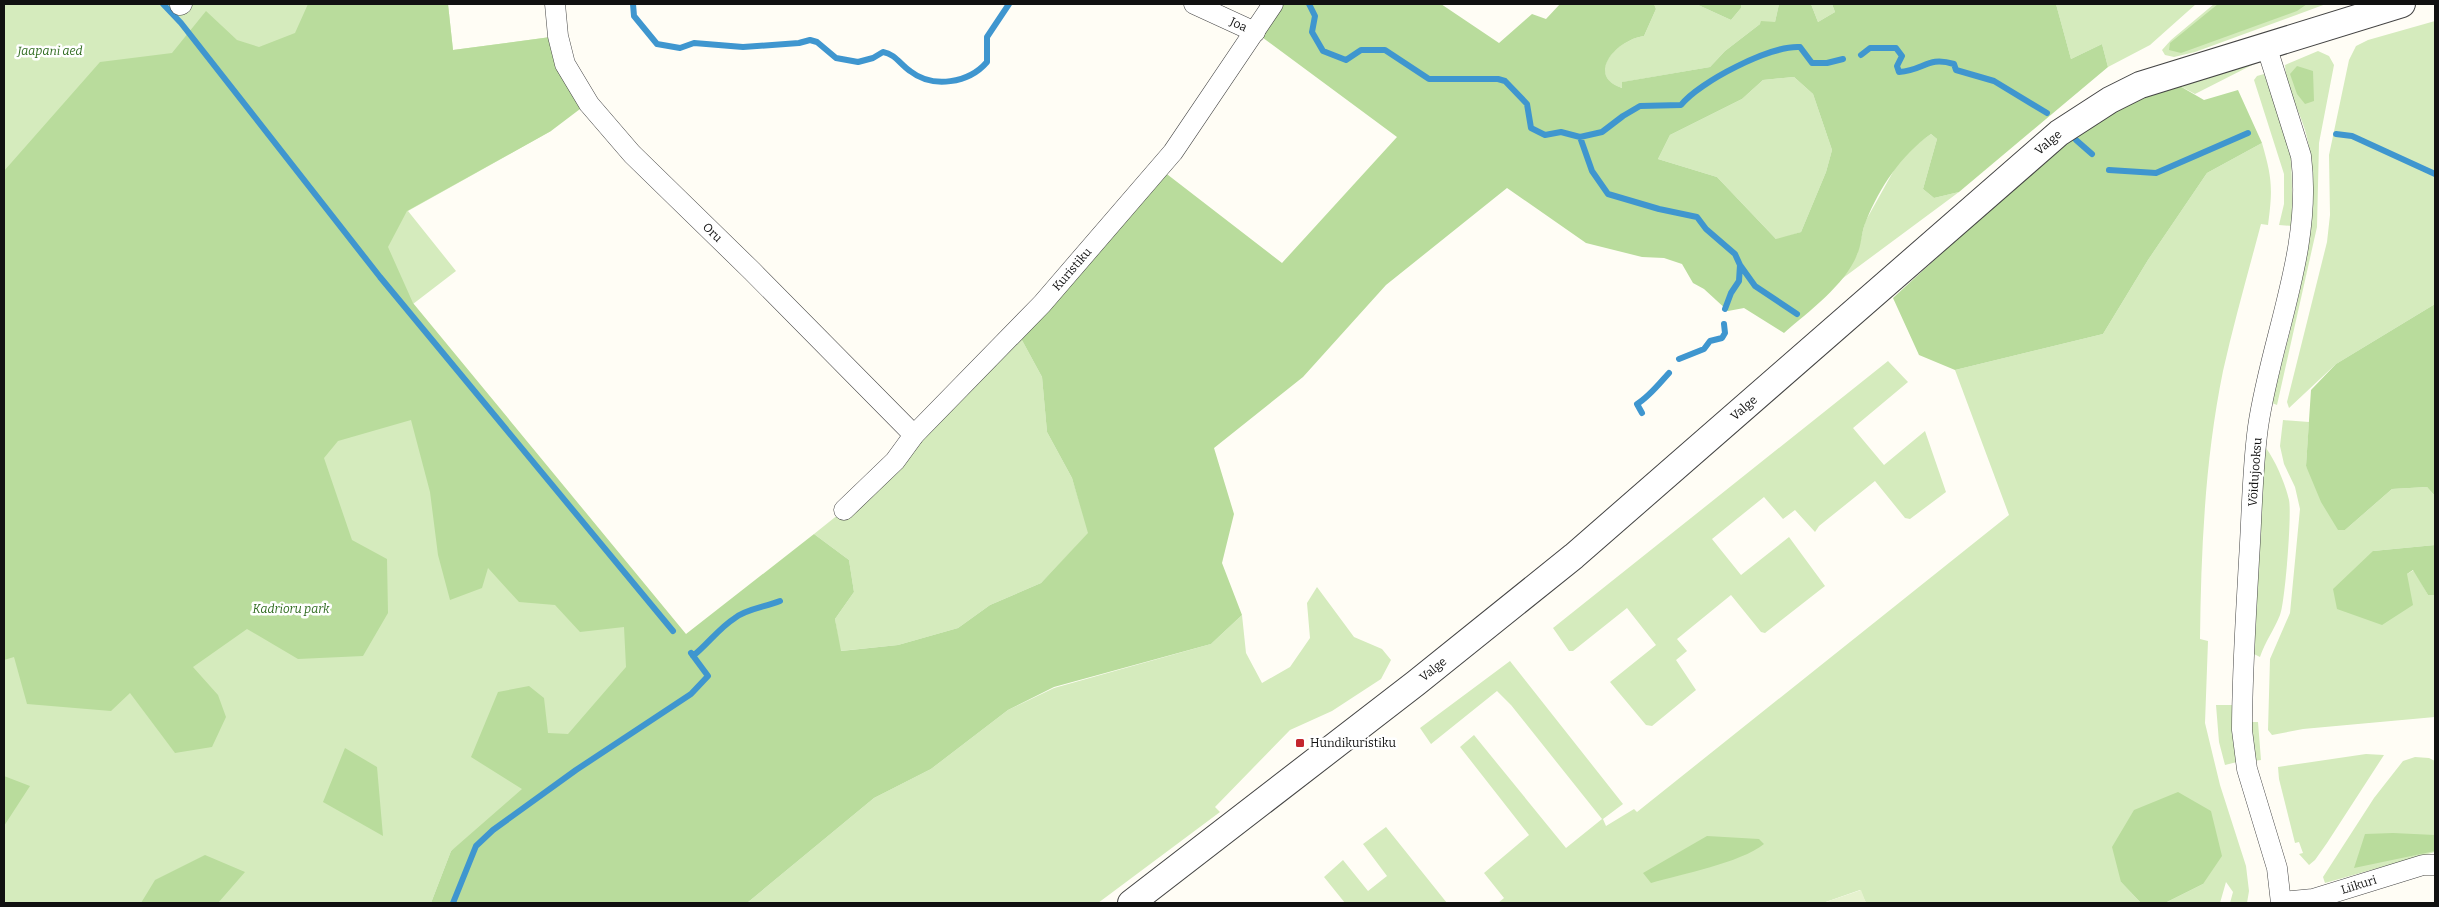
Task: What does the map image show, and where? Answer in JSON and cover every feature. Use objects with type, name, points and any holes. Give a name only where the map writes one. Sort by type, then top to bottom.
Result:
[{"type":"street","name":"Oru","points":[[555,4],[558,36],[565,64],[589,104],[632,154],[752,271],[914,435]]},
{"type":"street","name":"Joa","points":[[1194,4],[1255,32]]},
{"type":"street","name":"Kuristiku","points":[[844,510],[895,462],[914,435],[1042,304],[1173,152],[1273,4]]},
{"type":"street","name":"Valge","points":[[1131,903],[1409,688],[1574,556],[2059,132],[2110,100],[2140,85],[2402,4]]},
{"type":"street","name":"Võidujooksu","points":[[2266,45],[2297,138],[2303,175],[2303,218],[2300,242],[2269,370],[2257,434],[2242,730],[2247,769],[2277,868],[2281,903]]},
{"type":"street","name":"Liikuri","points":[[2281,903],[2313,899],[2423,865],[2435,864]]},
{"type":"green space","name":"Kadrioru park","points":[[4,4],[448,4],[453,50],[558,36],[551,131],[408,211],[456,271],[413,304],[686,635],[606,737],[451,851],[431,903],[4,903]]},
{"type":"green space","points":[[308,4],[448,4],[453,50],[558,36],[584,106],[551,131],[407,211],[388,247],[413,303],[686,634],[814,534],[849,560],[854,592],[835,619],[841,651],[898,645],[958,628],[990,605],[1041,583],[1088,533],[1072,478],[1047,432],[1042,377],[1017,331],[1159,168],[1282,263],[1397,137],[1255,32],[1273,4],[1441,4],[1499,43],[1532,14],[1546,19],[1560,4],[1654,4],[1656,9],[1644,36],[1621,45],[1606,64],[1607,78],[1613,84],[1622,88],[1622,82],[1710,67],[1725,51],[1760,24],[1761,21],[1775,22],[1779,4],[1811,4],[1818,22],[1835,12],[1832,4],[2056,4],[2071,59],[2102,44],[2108,67],[1959,192],[1934,198],[1923,189],[1937,139],[1931,134],[1920,142],[1892,173],[1878,196],[1864,225],[1857,255],[1844,277],[1825,297],[1784,333],[1744,308],[1728,311],[1704,289],[1693,283],[1682,264],[1664,258],[1642,257],[1586,243],[1507,188],[1386,285],[1303,377],[1214,448],[1234,514],[1222,563],[1242,615],[1211,644],[1054,687],[1008,710],[931,769],[874,798],[747,903],[431,903],[451,851],[522,789],[471,757],[498,692],[529,686],[544,698],[548,733],[568,734],[626,667],[624,627],[580,632],[555,605],[519,602],[488,568],[482,588],[450,600],[438,555],[430,492],[411,420],[338,441],[324,458],[352,540],[387,559],[388,613],[363,656],[298,659],[247,629],[193,667],[218,695],[226,717],[212,747],[175,753],[130,693],[111,711],[27,704],[14,657],[4,660],[4,171],[100,62],[172,53],[206,11],[237,40],[259,47],[295,33]],"holes":[[[1794,77],[1813,94],[1832,150],[1826,172],[1801,232],[1776,239],[1717,177],[1658,159],[1670,135],[1742,99],[1763,80]]]},
{"type":"green space","points":[[1654,4],[1696,4],[1731,20],[1741,8],[1741,4],[1779,4],[1775,22],[1760,24],[1725,51],[1710,67],[1623,82],[1622,88],[1612,84],[1607,78],[1605,71],[1609,58],[1621,45],[1644,36],[1656,9]]},
{"type":"green space","points":[[1696,4],[1741,4],[1741,8],[1731,20]]},
{"type":"green space","points":[[1811,4],[1832,4],[1835,12],[1818,22]]},
{"type":"green space","points":[[2056,4],[2196,4],[2150,45],[2108,67],[2102,44],[2071,59]]},
{"type":"green space","points":[[2214,4],[2326,4],[2195,52],[2174,57],[2165,55],[2162,50],[2171,40]]},
{"type":"green space","points":[[2218,4],[2307,4],[2297,11],[2181,53],[2169,50],[2170,43]]},
{"type":"green space","points":[[2435,21],[2435,304],[2336,364],[2289,408],[2287,402],[2327,242],[2330,215],[2329,155],[2349,60],[2356,46],[2368,40]]},
{"type":"green space","points":[[2318,51],[2329,56],[2334,65],[2319,143],[2317,227],[2277,405],[2272,403],[2306,261],[2312,204],[2312,169],[2309,146],[2290,89],[2285,65]]},
{"type":"green space","points":[[2244,61],[2254,64],[2195,94],[2178,85]]},
{"type":"green space","points":[[2297,66],[2313,71],[2314,101],[2305,104],[2297,94],[2290,74]]},
{"type":"green space","points":[[2264,74],[2291,151],[2293,226],[2279,225],[2284,204],[2284,174],[2254,80],[2257,76]]},
{"type":"green space","points":[[1794,77],[1813,94],[1832,150],[1826,172],[1801,232],[1777,240],[1717,177],[1658,159],[1670,135],[1742,99],[1763,80]]},
{"type":"green space","points":[[2178,85],[2204,100],[2238,90],[2262,143],[2207,173],[2148,260],[2103,334],[1955,370],[1919,355],[1893,298],[2062,143],[2106,113]]},
{"type":"green space","points":[[1931,134],[1937,139],[1923,189],[1934,198],[1959,192],[1839,281],[1857,255],[1865,222],[1898,163],[1914,146]]},
{"type":"green space","points":[[2262,143],[2271,183],[2271,202],[2268,225],[2261,224],[2232,334],[2217,404],[2205,505],[2200,639],[2208,641],[2205,723],[2220,785],[2246,866],[2249,891],[2247,903],[2230,903],[2233,892],[2226,882],[2220,903],[2165,903],[2203,884],[2121,882],[2141,903],[1866,903],[1860,890],[1823,903],[1498,903],[1504,898],[1484,873],[1529,835],[1460,747],[1474,735],[1566,848],[1602,819],[1511,705],[1497,691],[1431,744],[1420,728],[1510,661],[1623,804],[1603,819],[1606,826],[1634,809],[1637,812],[2009,515],[1955,370],[2103,334],[2148,260],[2207,173]]},
{"type":"green space","points":[[2435,304],[2435,496],[2427,487],[2392,489],[2345,530],[2338,530],[2321,502],[2306,466],[2311,390],[2336,364]]},
{"type":"green space","points":[[1017,331],[1042,377],[1047,432],[1072,478],[1089,533],[1041,583],[990,605],[958,628],[898,645],[840,651],[835,619],[854,592],[849,560],[814,534],[844,510]]},
{"type":"green space","points":[[1888,361],[1908,382],[1853,428],[1884,465],[1925,431],[1946,492],[1910,519],[1905,518],[1875,481],[1819,526],[1815,532],[1795,510],[1783,519],[1764,497],[1712,539],[1741,575],[1789,537],[1825,586],[1765,633],[1761,632],[1731,595],[1677,639],[1687,651],[1676,660],[1696,690],[1652,726],[1646,725],[1610,682],[1656,645],[1627,608],[1573,651],[1569,651],[1553,628]]},
{"type":"green space","points":[[2283,420],[2309,422],[2306,466],[2345,530],[2392,489],[2427,487],[2435,496],[2435,545],[2373,551],[2407,574],[2414,570],[2428,595],[2435,595],[2435,717],[2303,729],[2272,735],[2268,730],[2270,659],[2290,613],[2300,509],[2295,487],[2284,464],[2280,446]]},
{"type":"green space","points":[[2266,448],[2277,466],[2285,487],[2289,500],[2290,522],[2282,607],[2278,620],[2260,657],[2254,654],[2264,449]]},
{"type":"green space","points":[[2435,545],[2435,595],[2428,595],[2413,570],[2407,574],[2413,605],[2382,625],[2337,609],[2333,589],[2373,551]]},
{"type":"green space","points":[[1317,587],[1354,637],[1382,649],[1391,660],[1381,679],[1332,711],[1290,730],[1215,807],[1220,812],[1098,903],[747,903],[874,798],[931,769],[1008,710],[1054,688],[1211,644],[1242,615],[1246,653],[1262,683],[1290,667],[1310,638],[1307,603]]},
{"type":"green space","points":[[2216,705],[2233,705],[2237,762],[2225,765],[2219,742]]},
{"type":"green space","points":[[2250,722],[2258,722],[2261,760],[2253,761]]},
{"type":"green space","points":[[345,748],[377,767],[383,836],[323,802]]},
{"type":"green space","points":[[2366,754],[2384,755],[2327,843],[2309,865],[2299,854],[2303,853],[2299,842],[2295,843],[2279,779],[2278,767]]},
{"type":"green space","points":[[2415,757],[2429,758],[2435,761],[2435,852],[2325,883],[2323,877],[2374,798],[2403,761]]},
{"type":"green space","points":[[4,776],[30,786],[4,826]]},
{"type":"green space","points":[[2178,792],[2211,811],[2222,856],[2203,884],[2165,903],[2141,903],[2121,882],[2112,847],[2134,810]]},
{"type":"green space","points":[[1386,827],[1447,903],[1345,903],[1324,877],[1343,860],[1368,891],[1387,876],[1363,844]]},
{"type":"green space","points":[[2365,834],[2435,835],[2435,851],[2354,868]]},
{"type":"green space","points":[[1707,836],[1759,839],[1764,844],[1741,857],[1651,883],[1643,873]]},
{"type":"green space","points":[[205,855],[245,872],[218,903],[141,903],[155,880]]},
{"type":"green space","points":[[1861,890],[1866,903],[1823,903]]},
{"type":"waterway","points":[[163,4],[181,23],[380,277],[673,631]]},
{"type":"waterway","points":[[633,4],[634,16],[657,44],[680,48],[694,43],[743,47],[799,43],[810,40],[817,42],[836,58],[858,62],[873,58],[883,52],[887,53],[919,77],[940,82],[961,79],[971,75],[987,62],[987,37],[1009,4]]},
{"type":"waterway","points":[[1309,4],[1315,16],[1312,32],[1323,51],[1346,60],[1361,50],[1385,50],[1429,79],[1498,79],[1505,81],[1527,104],[1531,128],[1545,135],[1561,132],[1580,137],[1602,132],[1640,106],[1681,105],[1703,86],[1719,76],[1754,58],[1787,48],[1800,47],[1812,63],[1827,63],[1843,59]]},
{"type":"waterway","points":[[1861,55],[1870,48],[1896,48],[1902,56],[1897,66],[1899,72],[1915,69],[1932,62],[1954,64],[1956,70],[1994,81],[2047,113]]},
{"type":"waterway","points":[[2109,170],[2156,173],[2248,133]]},
{"type":"waterway","points":[[2336,134],[2352,136],[2435,174]]},
{"type":"waterway","points":[[1580,137],[1592,171],[1608,194],[1659,209],[1697,217],[1706,229],[1735,254],[1740,265],[1739,281],[1731,293],[1725,309]]},
{"type":"waterway","points":[[2076,140],[2092,154]]},
{"type":"waterway","points":[[1740,265],[1755,286],[1797,314]]},
{"type":"waterway","points":[[1679,359],[1704,349],[1710,341],[1722,338],[1725,333],[1724,324]]},
{"type":"waterway","points":[[1642,413],[1637,404],[1650,394],[1669,373]]},
{"type":"waterway","points":[[693,656],[724,626],[739,615],[780,601]]},
{"type":"waterway","points":[[453,903],[476,846],[493,830],[576,770],[691,694],[708,676],[691,653]]},
{"type":"place","name":"Hundikuristiku","points":[[1300,743]]},
{"type":"park label","name":"Jaapani aed","points":[[50,51]]}]
